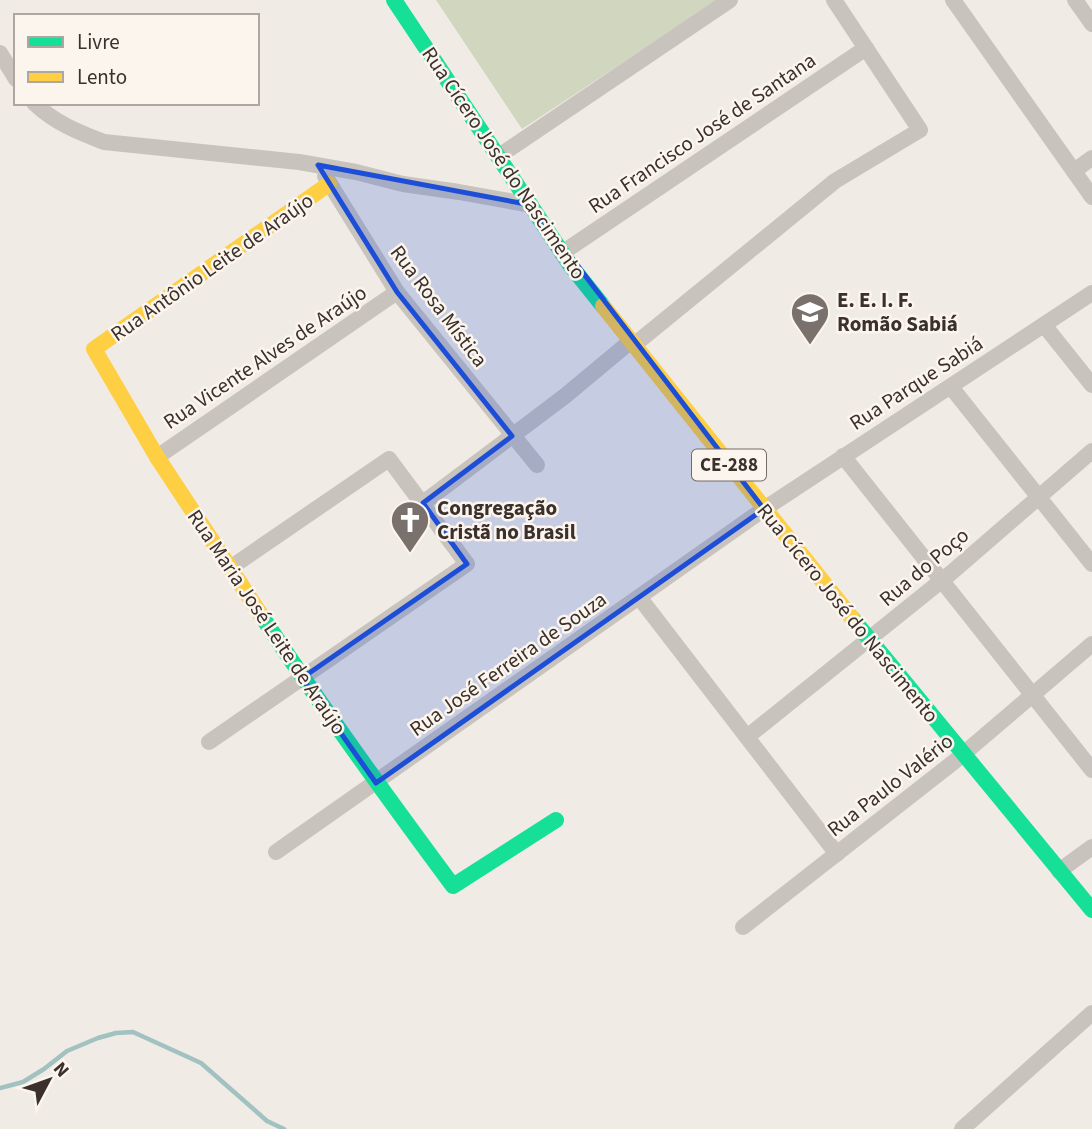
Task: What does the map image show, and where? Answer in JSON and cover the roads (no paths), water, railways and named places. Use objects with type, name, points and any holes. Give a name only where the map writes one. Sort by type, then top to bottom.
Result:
[{"type":"main road","name":"Rua Cícero José do Nascimento","points":[[394,0],[562,253],[764,509],[1092,910]]},
{"type":"main road","name":"Rua Antônio Leite de Araújo","points":[[94,349],[329,184]]},
{"type":"main road","name":"Rua Maria José Leite de Araújo","points":[[94,349],[157,457],[302,678],[453,886],[556,820]]},
{"type":"street","points":[[499,156],[730,0]]},
{"type":"street","points":[[423,503],[565,396],[835,181],[919,130],[834,0]]},
{"type":"street","points":[[953,0],[1092,197]]},
{"type":"street","points":[[1075,0],[1092,24]]},
{"type":"street","name":"Rua Francisco José de Santana","points":[[562,253],[866,48]]},
{"type":"street","points":[[0,53],[14,76]]},
{"type":"street","points":[[36,105],[59,123],[104,142],[318,165],[403,184],[531,205]]},
{"type":"street","points":[[1074,171],[1092,158]]},
{"type":"street","name":"Rua Rosa Mística","points":[[318,165],[397,292],[537,465]]},
{"type":"street","name":"Rua Vicente Alves de Araújo","points":[[157,457],[397,292]]},
{"type":"street","name":"Rua Parque Sabiá","points":[[764,509],[1092,293]]},
{"type":"street","points":[[1044,325],[1092,385]]},
{"type":"street","points":[[951,387],[1092,564]]},
{"type":"street","name":"Rua do Poço","points":[[747,737],[942,580],[1092,452]]},
{"type":"street","points":[[843,456],[1092,770]]},
{"type":"street","points":[[209,742],[467,564],[389,458],[230,568]]},
{"type":"street","name":"Rua José Ferreira de Souza","points":[[276,852],[764,509]]},
{"type":"street","points":[[639,597],[837,854]]},
{"type":"street","name":"Rua Paulo Valério","points":[[743,927],[963,754],[1092,644]]},
{"type":"street","points":[[1059,871],[1092,847]]},
{"type":"street","points":[[962,1129],[1092,1013]]},
{"type":"waterway","points":[[0,1088],[23,1082],[67,1051],[98,1038],[133,1032],[201,1063],[267,1121],[284,1129]]},
{"type":"place","name":"E. E. I. F. Romão Sabiá","points":[[810,346]]},
{"type":"place","name":"Congregação Cristã no Brasil","points":[[410,554]]}]
